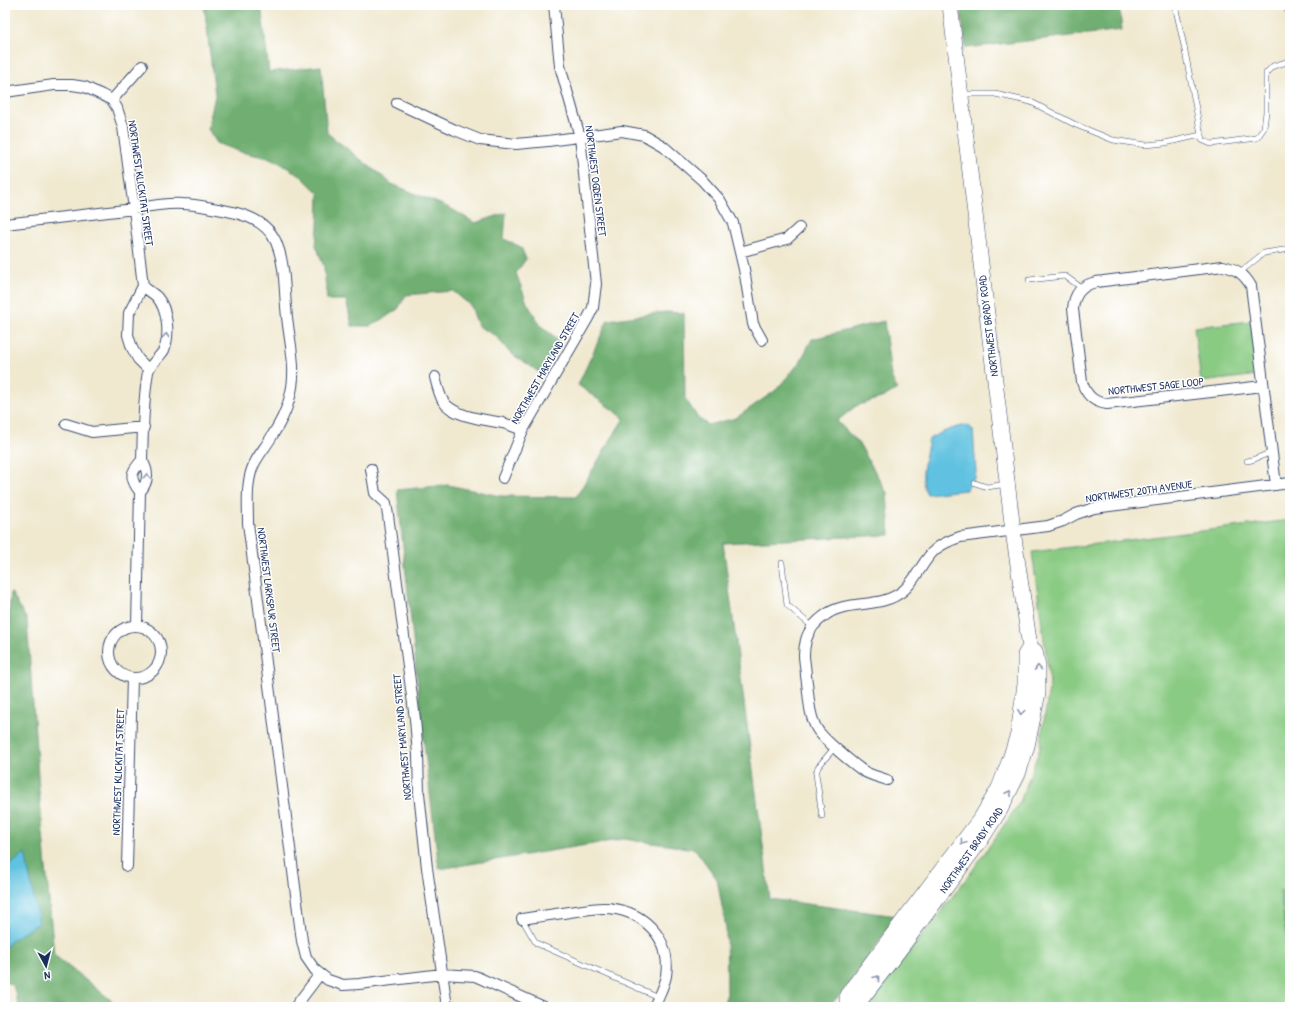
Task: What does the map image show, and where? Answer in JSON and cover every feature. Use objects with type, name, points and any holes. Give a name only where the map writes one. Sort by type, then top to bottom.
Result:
[{"type":"main road","name":"NORTHWEST BRADY ROAD","points":[[847,1007],[847,995],[981,818],[999,788],[1018,734],[1025,684],[1025,655],[1030,647],[1013,530],[950,5]]},
{"type":"main road","name":"NORTHWEST BRADY ROAD","points":[[851,1007],[858,1002],[980,840],[1000,810],[1018,774],[1027,746],[1038,693],[1038,666],[1035,651],[1030,647]]},
{"type":"street","name":"NORTHWEST OGDEN STREET","points":[[554,5],[560,66],[580,137],[594,267]]},
{"type":"street","points":[[5,92],[54,85],[72,85],[84,87],[112,100],[142,66]]},
{"type":"street","name":"NORTHWEST KLICKITAT STREET","points":[[112,100],[117,108],[123,127],[143,286]]},
{"type":"street","points":[[396,103],[480,140],[516,144],[622,131],[644,135],[663,146],[702,180],[720,200],[733,223],[740,252],[753,324],[762,340]]},
{"type":"street","name":"NORTHWEST LARKSPUR STREET","points":[[5,224],[134,209],[153,205],[183,204],[233,212],[249,217],[261,224],[276,241],[282,262],[287,318],[293,352],[294,368],[289,401],[273,436],[260,453],[252,470],[248,495],[248,523],[302,941],[306,957],[315,970],[320,974],[328,980],[343,985],[442,974],[475,976],[544,1007]]},
{"type":"street","points":[[740,252],[787,238],[799,228]]},
{"type":"street","points":[[1082,288],[1096,282],[1223,266],[1240,272],[1246,278],[1251,286],[1276,485]]},
{"type":"street","name":"NORTHWEST MARYLAND STREET","points":[[502,478],[523,430],[593,308],[596,284],[594,267]]},
{"type":"street","points":[[140,492],[146,484],[147,469],[142,460],[148,369],[164,349],[167,337],[165,310],[157,298],[143,286],[129,313],[128,335],[132,348],[138,359],[148,369]]},
{"type":"street","name":"NORTHWEST SAGE LOOP","points":[[1082,288],[1077,294],[1073,309],[1082,382],[1084,389],[1093,400],[1107,404],[1264,386]]},
{"type":"street","points":[[435,377],[443,401],[454,411],[523,430]]},
{"type":"street","points":[[66,424],[92,432],[144,427]]},
{"type":"street","points":[[137,625],[140,492],[132,480],[132,471],[142,460]]},
{"type":"street","name":"NORTHWEST MARYLAND STREET","points":[[371,469],[375,493],[386,503],[388,515],[415,719],[419,793],[426,860],[446,1007]]},
{"type":"street","name":"NORTHWEST 20TH AVENUE","points":[[887,780],[863,770],[826,740],[817,729],[811,712],[804,654],[807,638],[813,627],[828,613],[844,607],[887,600],[904,590],[917,576],[935,550],[946,542],[960,537],[1048,526],[1094,508],[1290,483]]},
{"type":"street","points":[[137,625],[147,628],[155,635],[160,644],[161,654],[158,664],[152,672],[143,677],[132,678],[122,675],[114,669],[109,660],[108,650],[111,640],[117,632],[126,626],[137,625]]},
{"type":"street","name":"NORTHWEST KLICKITAT STREET","points":[[127,866],[132,678]]},
{"type":"street","points":[[522,919],[602,908],[623,910],[643,920],[656,932],[663,946],[666,960],[666,977],[654,1007]]},
{"type":"street","points":[[295,1007],[320,974]]},
{"type":"lane","points":[[1175,5],[1202,140],[1211,144],[1257,138],[1264,128],[1266,118],[1266,73],[1274,66],[1290,61]]},
{"type":"lane","points":[[960,94],[995,94],[1031,102],[1076,125],[1113,140],[1146,145],[1165,143],[1201,135]]},
{"type":"lane","points":[[1240,272],[1264,253],[1290,249]]},
{"type":"lane","points":[[1029,280],[1065,276],[1082,288]]},
{"type":"lane","points":[[1247,461],[1272,452]]},
{"type":"lane","points":[[975,483],[987,487],[1008,484]]},
{"type":"lane","points":[[782,563],[787,605],[813,627]]},
{"type":"lane","points":[[822,816],[816,774],[818,767],[834,747]]},
{"type":"lane","points":[[522,919],[536,943],[658,997]]},
{"type":"green space","points":[[204,5],[261,5],[269,72],[321,66],[327,133],[392,184],[450,208],[475,223],[506,213],[504,239],[521,247],[526,259],[516,273],[527,303],[541,326],[560,341],[541,374],[510,353],[496,336],[478,326],[471,306],[453,291],[406,295],[398,309],[370,326],[352,326],[346,300],[327,300],[324,267],[316,245],[319,194],[301,176],[273,159],[241,152],[217,143],[208,129],[215,95]]},
{"type":"green space","points":[[960,5],[1119,5],[1122,30],[966,48]]},
{"type":"green space","points":[[665,312],[684,313],[685,398],[698,418],[708,425],[736,418],[776,390],[800,362],[812,339],[884,321],[891,376],[897,389],[884,397],[856,406],[837,421],[860,445],[887,493],[890,535],[723,543],[770,899],[897,916],[846,989],[828,1007],[722,1007],[727,994],[726,928],[717,879],[695,849],[624,839],[439,869],[397,490],[448,485],[500,496],[576,497],[624,418],[578,385],[608,320]]},
{"type":"green space","points":[[1251,321],[1258,375],[1201,382],[1194,327]]},
{"type":"green space","points":[[1290,520],[1290,889],[1280,892],[1290,964],[1290,1007],[866,1007],[970,874],[1020,802],[1039,751],[1050,683],[1032,552]]},
{"type":"green space","points":[[11,592],[27,620],[39,790],[54,955],[119,1007],[19,1007],[13,985],[5,982],[5,648]]},
{"type":"green space","points":[[1290,889],[1290,964],[1280,891]]},
{"type":"water","points":[[968,425],[973,430],[976,472],[975,477],[966,490],[927,494],[924,488],[923,474],[929,439],[948,430]]},
{"type":"water","points":[[25,853],[39,923],[12,940],[5,948],[5,868]]}]
